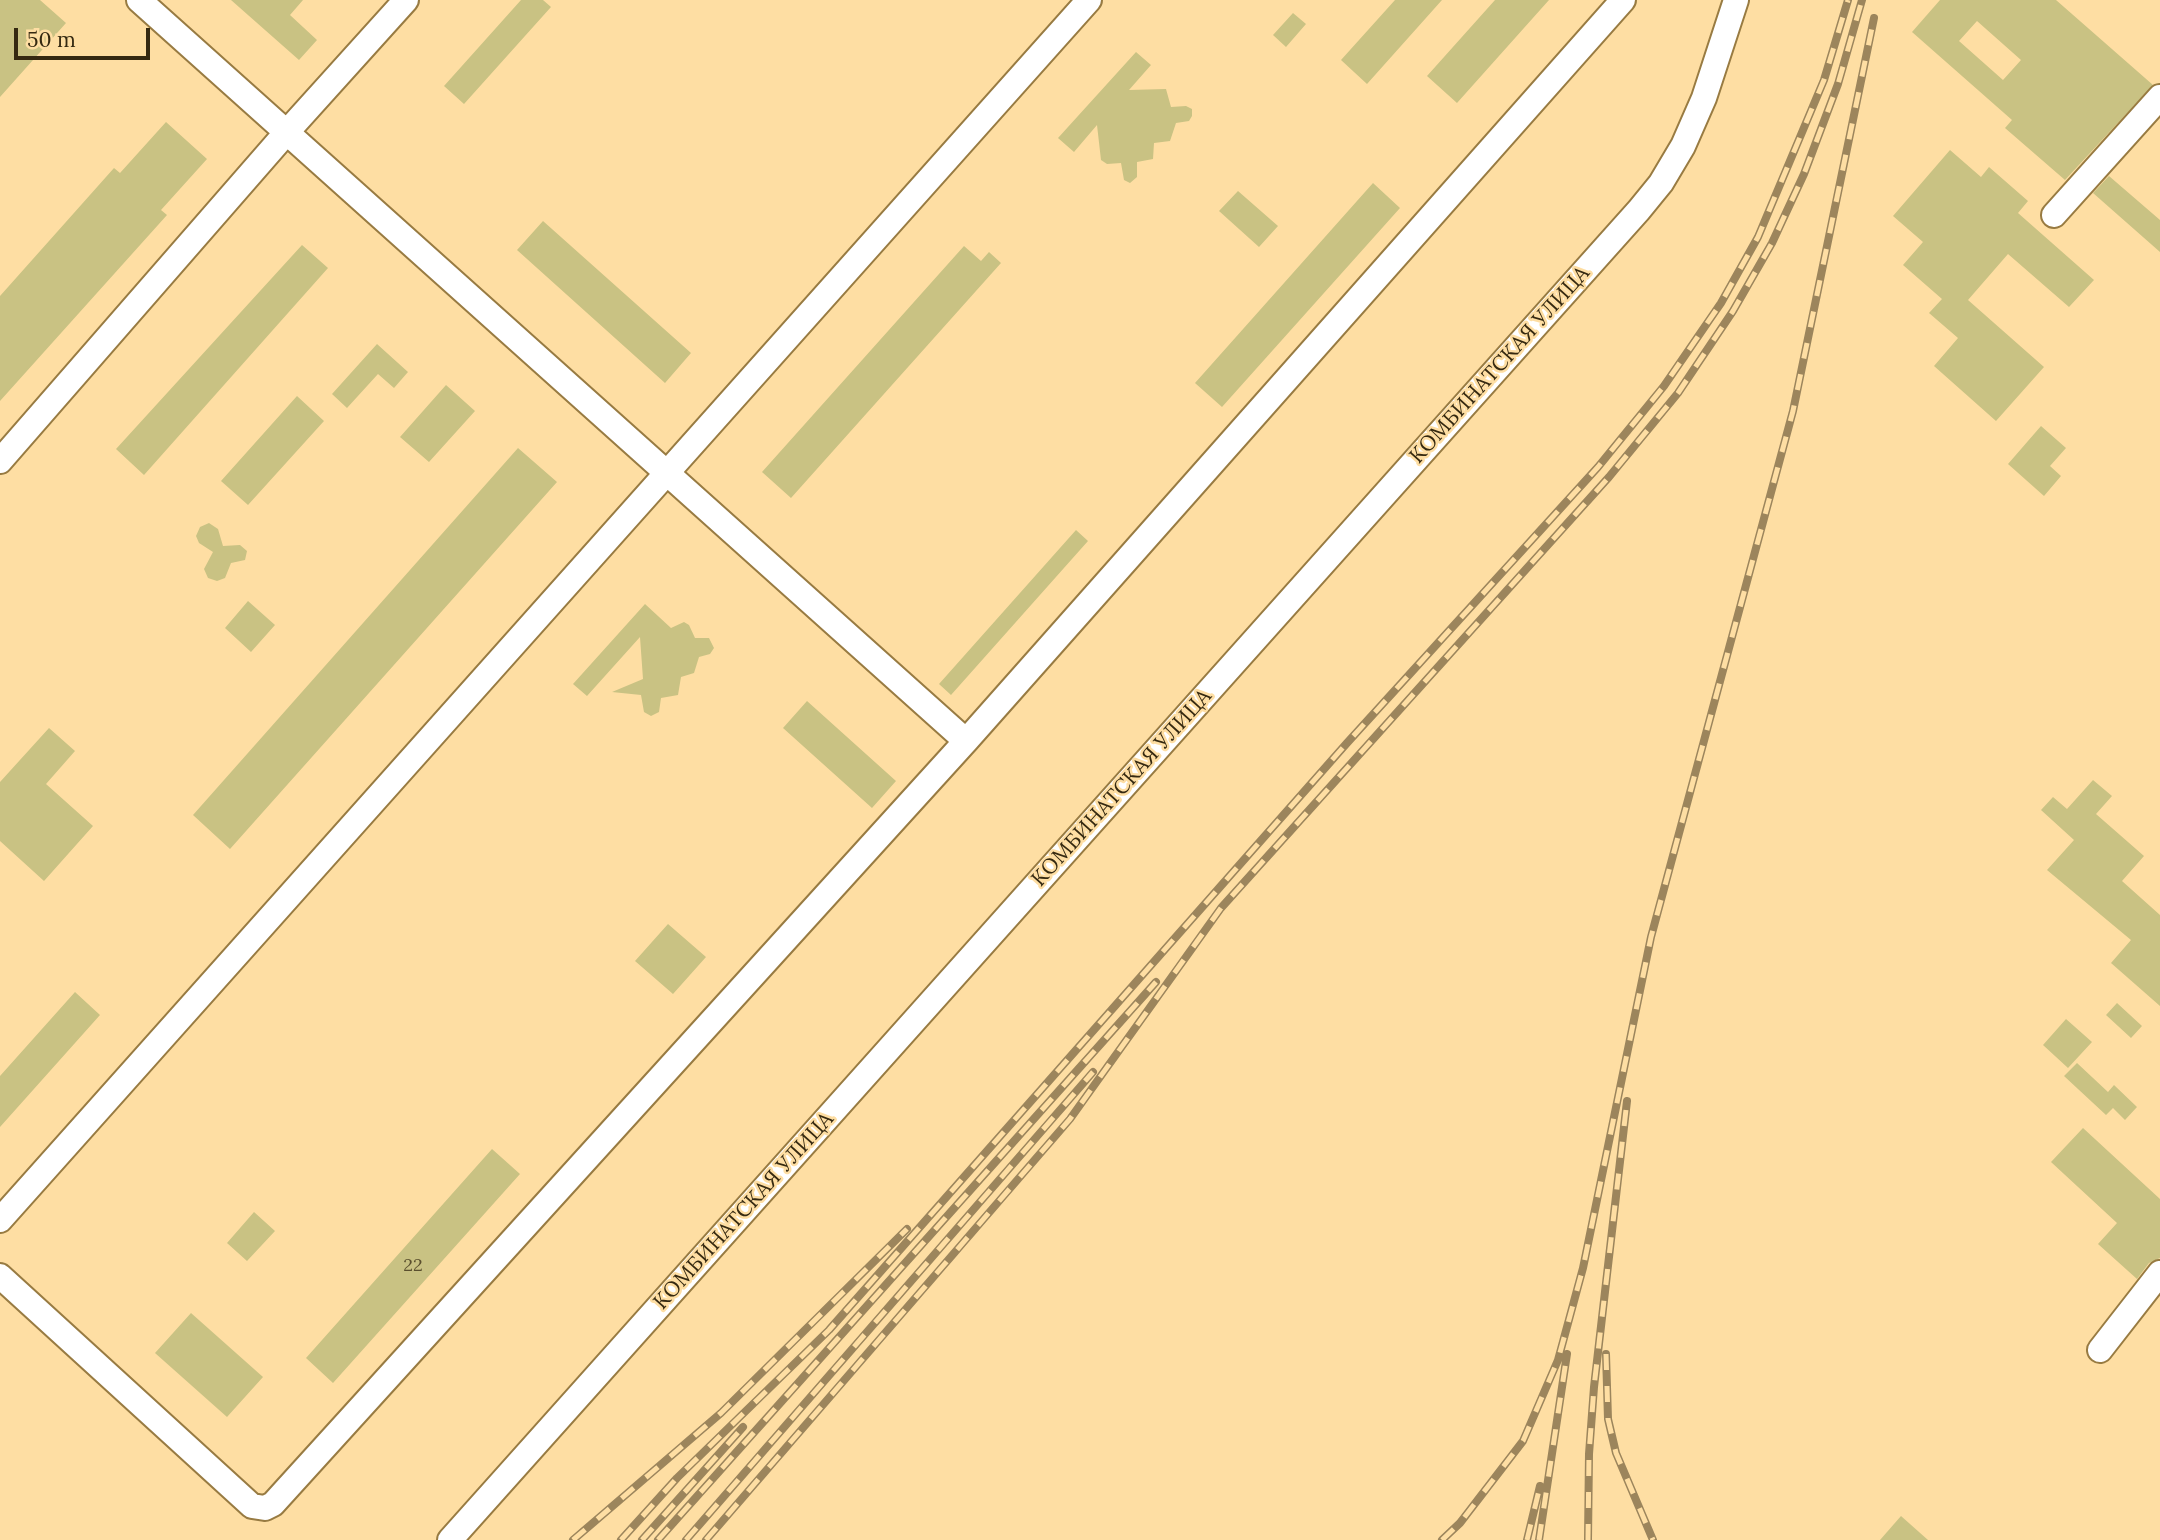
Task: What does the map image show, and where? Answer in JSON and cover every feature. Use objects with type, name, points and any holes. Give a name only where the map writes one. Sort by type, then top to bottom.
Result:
[{"type":"street","points":[[139,0],[966,741]]},
{"type":"street","points":[[0,461],[286,132],[406,0]]},
{"type":"street","points":[[0,1220],[1089,0]]},
{"type":"street","points":[[0,1276],[252,1506],[265,1508],[273,1504],[966,741],[1623,0]]},
{"type":"street","name":"КОМБИНАТСКАЯ УЛИЦА","points":[[450,1540],[1639,210],[1683,146],[1704,98],[1736,0]]},
{"type":"street","points":[[2054,215],[2160,97]]},
{"type":"street","points":[[2100,1350],[2160,1273]]},
{"type":"building","points":[[0,0],[40,0],[66,23],[0,97]]},
{"type":"building","points":[[231,0],[303,0],[290,15],[317,40],[299,60]]},
{"type":"building","points":[[521,0],[543,0],[551,7],[464,104],[444,86]]},
{"type":"building","points":[[1395,0],[1442,0],[1367,84],[1341,60]]},
{"type":"building","points":[[1495,0],[1549,0],[1457,103],[1427,76]]},
{"type":"building","points":[[1940,0],[2056,0],[2153,85],[2065,180],[2005,128],[2012,120],[1912,32]],"holes":[[[1977,21],[2021,60],[2003,80],[1959,41]]]},
{"type":"building","points":[[1293,13],[1306,24],[1286,47],[1273,35]]},
{"type":"building","points":[[1136,52],[1151,65],[1129,90],[1166,89],[1171,107],[1186,106],[1192,109],[1192,116],[1189,121],[1176,123],[1170,141],[1154,143],[1153,159],[1137,162],[1137,177],[1130,183],[1124,180],[1121,163],[1107,164],[1101,160],[1097,125],[1074,152],[1058,138]]},
{"type":"building","points":[[166,122],[207,159],[161,210],[167,215],[0,401],[0,296],[114,168],[120,173]]},
{"type":"building","points":[[1950,150],[1981,177],[1989,167],[2028,201],[2018,213],[2094,280],[2069,307],[2008,254],[1968,300],[2044,367],[1996,421],[1934,366],[1958,338],[1929,313],[1942,299],[1903,265],[1923,242],[1893,216]]},
{"type":"building","points":[[2109,176],[2160,220],[2160,252],[2093,193]]},
{"type":"building","points":[[1373,183],[1400,208],[1222,407],[1195,383]]},
{"type":"building","points":[[1238,191],[1278,226],[1259,247],[1219,211]]},
{"type":"building","points":[[543,221],[691,353],[665,383],[517,250]]},
{"type":"building","points":[[302,245],[328,268],[144,475],[116,449]]},
{"type":"building","points":[[964,246],[981,261],[989,252],[1001,263],[791,498],[762,472]]},
{"type":"building","points":[[377,344],[408,372],[394,388],[378,374],[347,408],[332,394]]},
{"type":"building","points":[[446,385],[475,411],[429,462],[400,437]]},
{"type":"building","points":[[297,396],[324,421],[248,505],[221,481]]},
{"type":"building","points":[[2041,426],[2066,448],[2050,466],[2061,476],[2044,496],[2008,464]]},
{"type":"building","points":[[518,448],[557,482],[230,849],[193,815]]},
{"type":"building","points":[[209,523],[218,529],[223,546],[240,545],[247,551],[245,560],[231,563],[225,578],[217,581],[208,578],[204,569],[213,552],[199,543],[196,536],[200,527]]},
{"type":"building","points":[[1076,530],[1088,541],[951,695],[939,684]]},
{"type":"building","points":[[248,601],[275,625],[251,652],[225,628]]},
{"type":"building","points":[[645,604],[671,628],[684,622],[689,625],[695,638],[709,638],[714,648],[710,654],[699,657],[694,673],[681,677],[678,695],[661,698],[659,712],[651,716],[644,712],[641,695],[612,692],[643,679],[640,637],[587,696],[573,684]]},
{"type":"building","points":[[807,701],[896,781],[872,808],[783,728]]},
{"type":"building","points":[[49,728],[75,751],[46,784],[93,826],[44,881],[0,841],[0,782]]},
{"type":"building","points":[[2093,780],[2112,796],[2096,814],[2144,856],[2122,881],[2160,915],[2160,1006],[2111,963],[2131,940],[2047,870],[2074,840],[2041,810],[2053,797],[2067,809]]},
{"type":"building","points":[[668,924],[706,957],[673,994],[635,961]]},
{"type":"building","points":[[75,992],[100,1015],[0,1127],[0,1076]]},
{"type":"building","points":[[2117,1003],[2142,1026],[2131,1038],[2106,1015]]},
{"type":"building","points":[[2066,1019],[2092,1042],[2068,1068],[2043,1045]]},
{"type":"building","points":[[2077,1063],[2108,1092],[2114,1085],[2137,1107],[2125,1120],[2113,1108],[2106,1115],[2064,1076]]},
{"type":"building","points":[[2083,1128],[2160,1199],[2160,1258],[2149,1263],[2137,1279],[2098,1244],[2117,1223],[2051,1162]]},
{"type":"building","points":[[492,1149],[520,1174],[333,1383],[306,1358]]},
{"type":"building","points":[[254,1212],[275,1231],[247,1261],[227,1243]]},
{"type":"building","points":[[191,1313],[263,1377],[227,1417],[155,1353]]},
{"type":"building","points":[[1901,1516],[1928,1540],[1880,1540]]},
{"type":"railway","points":[[621,1540],[677,1478],[829,1330],[1347,743],[1598,467],[1664,386],[1721,303],[1758,237],[1824,80],[1848,0]]},
{"type":"railway","points":[[706,1540],[1070,1119],[1221,908],[1609,477],[1678,393],[1733,311],[1772,243],[1804,174],[1838,84],[1862,0]]},
{"type":"railway","points":[[1442,1540],[1460,1523],[1523,1441],[1558,1360],[1583,1268],[1651,937],[1793,411],[1874,18]]},
{"type":"railway","points":[[658,1540],[1156,982]]},
{"type":"railway","points":[[686,1540],[1093,1072]]},
{"type":"railway","points":[[1588,1540],[1589,1454],[1594,1387],[1627,1101]]},
{"type":"railway","points":[[573,1540],[721,1413],[907,1229]]},
{"type":"railway","points":[[1539,1540],[1567,1354]]},
{"type":"railway","points":[[1606,1354],[1608,1419],[1616,1453],[1653,1540]]},
{"type":"railway","points":[[642,1540],[743,1427]]},
{"type":"railway","points":[[1527,1540],[1540,1486]]}]
